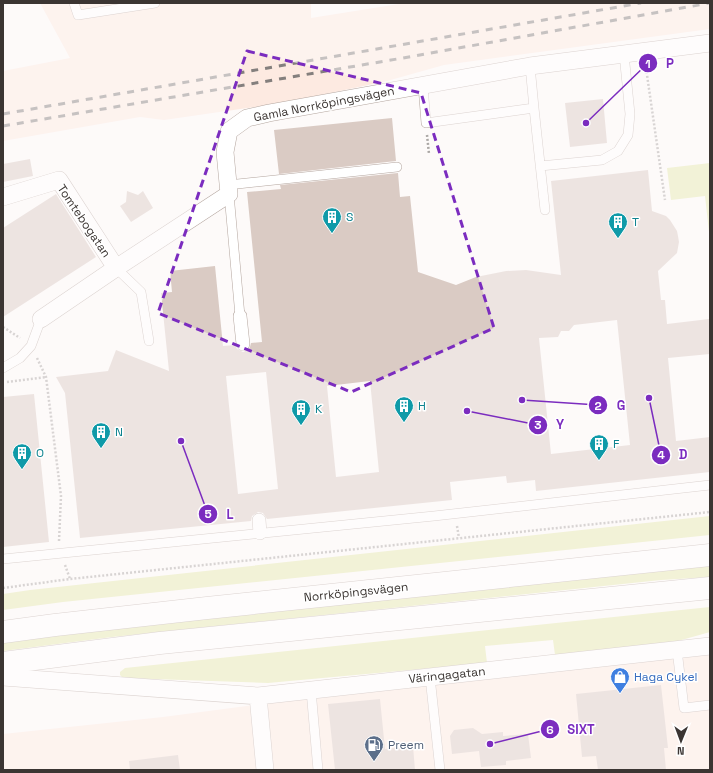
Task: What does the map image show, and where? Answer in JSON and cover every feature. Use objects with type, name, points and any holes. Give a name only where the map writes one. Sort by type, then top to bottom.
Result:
[{"type":"main road","name":"Norrköpingsvägen","points":[[3,632],[55,624],[710,555]]},
{"type":"main road","points":[[3,662],[206,638],[710,588]]},
{"type":"street","name":"Gamla Norrköpingsvägen","points":[[229,190],[225,152],[229,131],[247,118],[530,66],[710,43]]},
{"type":"street","name":"Tomtebogatan","points":[[3,197],[59,180],[116,268]]},
{"type":"street","points":[[41,320],[229,190]]},
{"type":"street","points":[[240,316],[243,344]]},
{"type":"street","name":"Väringagatan","points":[[3,677],[258,696],[710,646]]},
{"type":"street","points":[[258,696],[265,770]]},
{"type":"lane","points":[[74,3],[78,15],[155,3]]},
{"type":"lane","points":[[540,166],[602,160],[618,151],[628,135],[630,114],[624,54]]},
{"type":"lane","points":[[530,66],[545,210]]},
{"type":"lane","points":[[422,86],[426,123],[534,108]]},
{"type":"lane","points":[[240,316],[229,190],[397,167]]},
{"type":"lane","points":[[116,268],[141,292],[149,341]]},
{"type":"lane","points":[[3,368],[20,358],[31,346],[41,320]]},
{"type":"lane","points":[[3,559],[132,545],[259,527],[441,515],[710,485]]},
{"type":"lane","points":[[677,650],[684,708],[710,705]]},
{"type":"lane","points":[[430,677],[440,770]]},
{"type":"lane","points":[[311,690],[318,770]]},
{"type":"path","points":[[644,52],[665,200]]},
{"type":"path","points":[[426,123],[429,154]]},
{"type":"path","points":[[3,327],[31,346],[46,377],[61,496],[59,540],[70,580]]},
{"type":"path","points":[[3,382],[46,377]]},
{"type":"path","points":[[3,588],[710,512]]},
{"type":"highlighted area","points":[[247,51],[421,93],[494,328],[351,392],[158,313]]},
{"type":"shaded area","points":[[40,3],[311,3],[311,18],[405,3],[710,3],[710,29],[444,65],[387,81],[283,103],[164,120],[140,117],[3,141],[3,71],[70,58]]},
{"type":"shaded area","points":[[710,653],[710,770],[3,770],[3,734],[163,717],[293,700]]},
{"type":"green space","points":[[710,163],[710,241],[705,196],[671,200],[667,168]]},
{"type":"green space","points":[[710,516],[710,535],[63,602],[3,610],[3,594],[30,590]]},
{"type":"green space","points":[[710,566],[710,577],[661,580],[112,637],[3,651],[3,641],[111,628]]},
{"type":"green space","points":[[710,607],[710,632],[678,641],[555,655],[553,640],[485,646],[487,663],[268,683],[123,678],[120,675],[120,672],[125,668]]},
{"type":"building","points":[[603,99],[607,143],[570,147],[565,103]]},
{"type":"building","points":[[392,118],[396,161],[279,174],[274,130]]},
{"type":"building","points":[[30,159],[33,176],[3,182],[3,164]]},
{"type":"building","points":[[648,170],[652,211],[666,216],[670,220],[677,231],[679,242],[677,253],[658,271],[661,300],[665,300],[667,324],[709,319],[710,323],[710,354],[668,358],[676,441],[710,437],[710,472],[536,491],[535,480],[507,483],[506,476],[450,482],[452,500],[267,519],[263,513],[258,512],[252,516],[251,521],[80,538],[65,393],[56,377],[108,371],[116,350],[169,371],[161,293],[172,292],[170,271],[215,266],[223,346],[235,345],[237,349],[243,352],[248,350],[251,343],[262,342],[247,192],[281,189],[280,185],[398,173],[400,197],[410,196],[418,272],[456,285],[476,277],[506,271],[526,270],[561,275],[551,181]],"holes":[[[617,320],[630,445],[551,454],[539,338],[558,337],[561,331],[569,331],[574,325]],[[266,372],[278,489],[238,494],[226,376]],[[370,381],[379,472],[336,477],[327,386]]]},
{"type":"building","points":[[127,191],[138,195],[143,191],[153,208],[131,222],[120,206],[126,202]]},
{"type":"building","points":[[56,194],[96,257],[3,317],[3,228]]},
{"type":"building","name":"O","points":[[34,394],[49,542],[3,547],[3,397]]},
{"type":"building","points":[[661,685],[668,748],[664,748],[666,770],[598,770],[596,756],[582,757],[576,694]]},
{"type":"building","points":[[380,699],[385,749],[413,746],[415,770],[335,770],[328,704]]},
{"type":"building","points":[[473,728],[482,734],[503,732],[503,736],[528,734],[531,758],[506,761],[506,765],[481,767],[479,751],[452,754],[450,736],[454,730]]},
{"type":"building","points":[[178,755],[180,770],[130,770],[129,761]]},
{"type":"railway","points":[[3,114],[641,3]]},
{"type":"railway","points":[[3,126],[403,58],[710,3]]},
{"type":"place","name":"P","points":[[586,123]]},
{"type":"place","name":"S","points":[[332,234]]},
{"type":"place","name":"T","points":[[618,239]]},
{"type":"place","name":"D","points":[[649,398]]},
{"type":"place","name":"G","points":[[522,400]]},
{"type":"place","name":"Y","points":[[467,411]]},
{"type":"place","name":"H","points":[[404,423]]},
{"type":"place","name":"K","points":[[301,426]]},
{"type":"place","name":"L","points":[[181,441]]},
{"type":"place","name":"N","points":[[101,449]]},
{"type":"place","name":"F","points":[[599,461]]},
{"type":"place","name":"O","points":[[22,470]]},
{"type":"place","name":"Haga Cykel","points":[[620,694]]},
{"type":"place","name":"SIXT","points":[[490,744]]},
{"type":"place","name":"Preem","points":[[374,762]]}]
